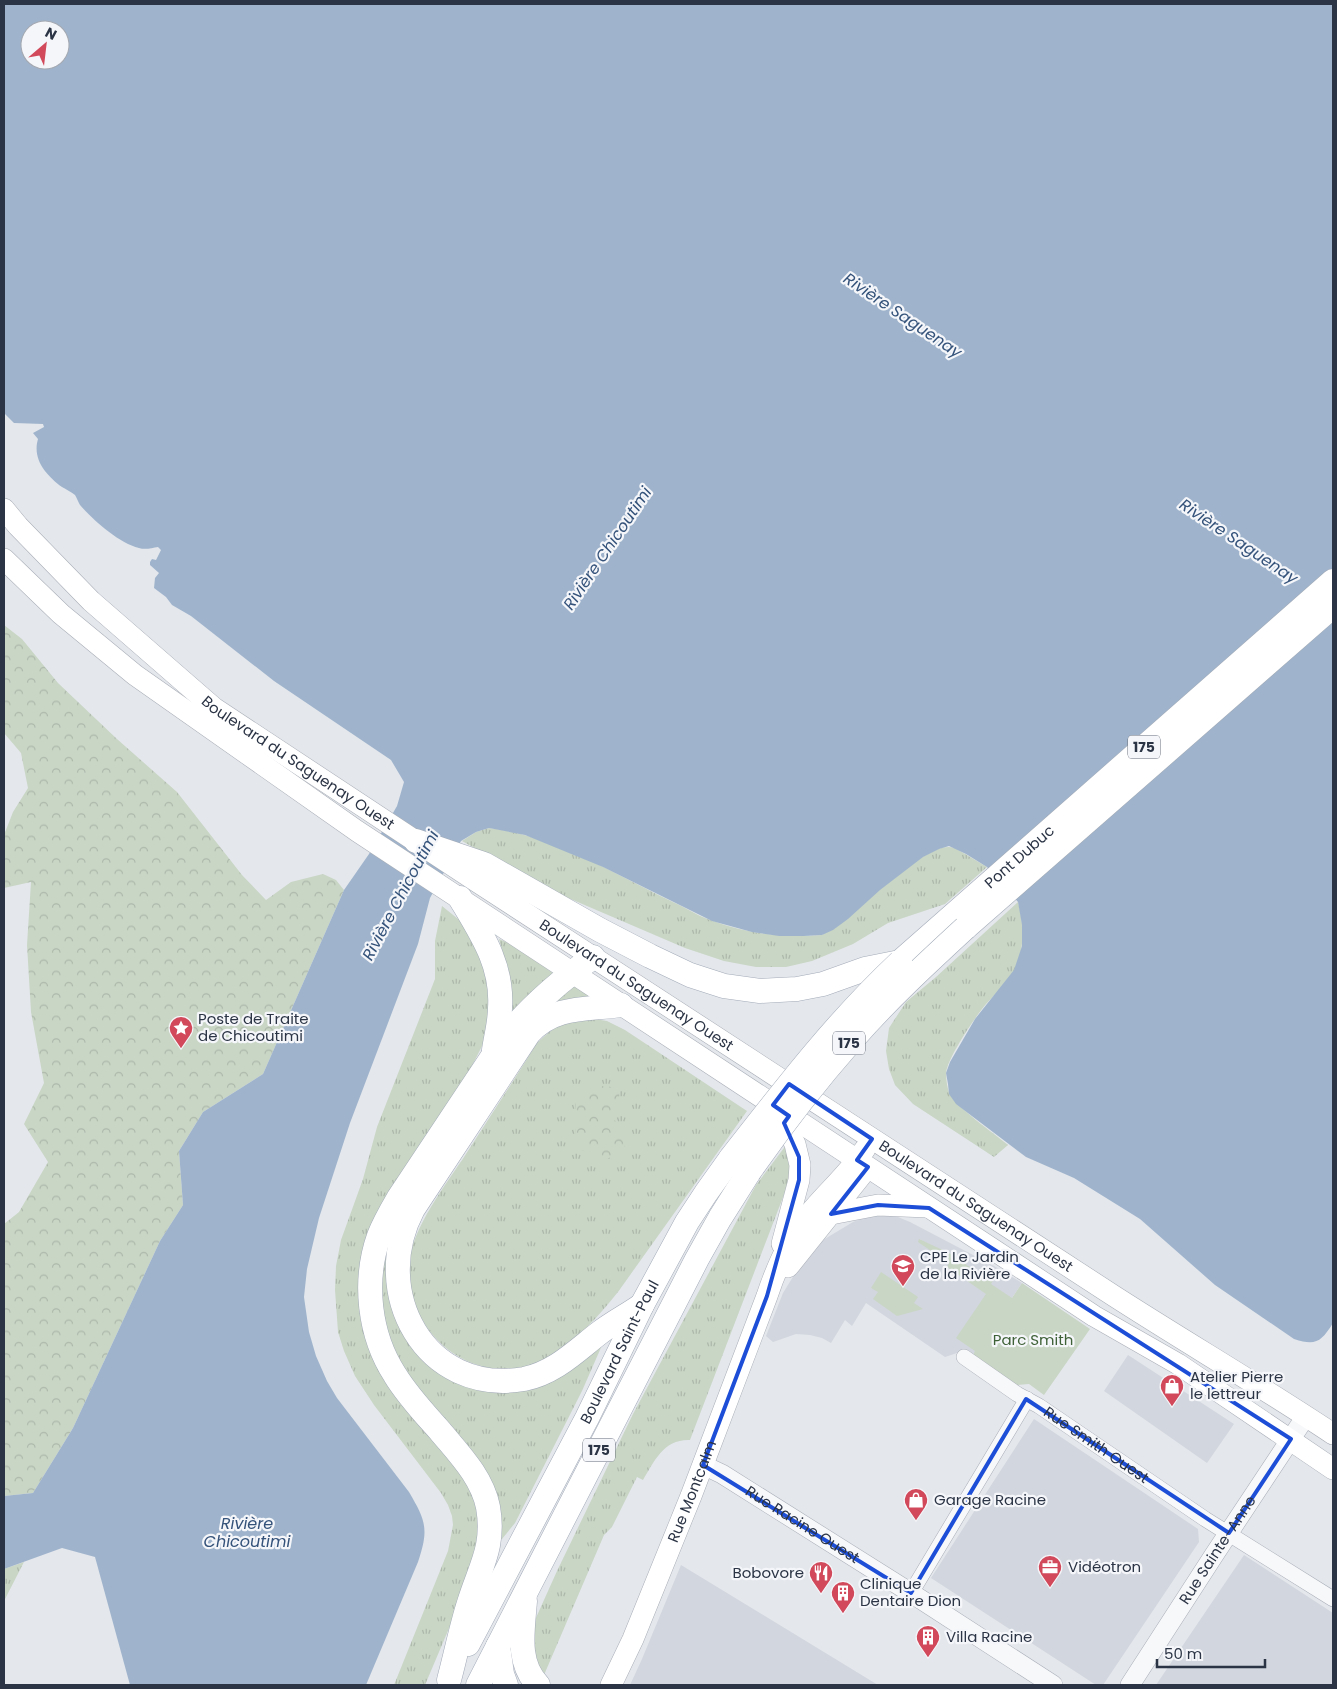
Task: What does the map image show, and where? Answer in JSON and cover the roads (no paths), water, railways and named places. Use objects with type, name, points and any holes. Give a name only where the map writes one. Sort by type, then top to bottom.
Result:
[{"type":"main road","name":"Boulevard du Saguenay Ouest","points":[[4,509],[90,602],[214,708],[416,841]]},
{"type":"main road","name":"Boulevard du Saguenay Ouest","points":[[4,559],[61,614],[136,675],[358,831],[472,881],[593,957],[1172,1333],[1333,1434]]},
{"type":"main road","name":"Pont Dubuc","points":[[740,1165],[793,1080],[840,1024],[879,982],[1333,581]]},
{"type":"main road","name":"Pont Dubuc","points":[[740,1165],[869,1021],[915,974],[1333,606]]},
{"type":"main road","points":[[416,841],[472,881],[600,930],[671,966],[724,986],[770,991],[817,986],[865,969],[900,962]]},
{"type":"main road","name":"Boulevard du Saguenay Ouest","points":[[472,881],[572,973],[1094,1316],[1178,1364],[1333,1469]]},
{"type":"main road","points":[[472,881],[485,940],[495,961],[500,984],[500,1008],[493,1054]]},
{"type":"main road","points":[[450,1683],[469,1602],[486,1557],[489,1534],[488,1506],[480,1485],[466,1462],[409,1395],[389,1365],[380,1345],[374,1323],[371,1300],[371,1272],[379,1237],[392,1209],[493,1054],[534,1004],[593,957]]},
{"type":"main road","points":[[621,1006],[559,1013],[540,1023],[529,1033],[413,1210],[400,1242],[397,1274],[402,1301],[408,1319],[427,1347],[452,1367],[487,1380],[524,1378],[552,1369],[570,1358],[598,1334],[642,1305]]},
{"type":"main road","points":[[776,1107],[795,1144],[800,1165],[799,1180],[776,1269]]},
{"type":"main road","name":"Rue Montcalm","points":[[767,1296],[831,1214],[877,1142]]},
{"type":"main road","name":"Rue Montcalm","points":[[611,1685],[630,1645],[703,1464],[776,1269],[800,1226],[863,1164]]},
{"type":"main road","name":"Boulevard Saint-Paul","points":[[450,1683],[587,1418],[642,1305],[692,1214],[740,1165]]},
{"type":"main road","name":"Boulevard Saint-Paul","points":[[478,1685],[697,1259],[720,1218],[740,1165]]},
{"type":"main road","points":[[831,1214],[878,1205],[929,1208]]},
{"type":"main road","points":[[526,1592],[523,1656],[529,1673],[538,1685]]},
{"type":"main road","points":[[498,1646],[502,1674],[506,1685]]},
{"type":"street","name":"Rue Smith Ouest","points":[[964,1357],[1229,1533],[1333,1599]]},
{"type":"street","points":[[911,1592],[1027,1399]]},
{"type":"street","name":"Rue Sainte-Anne","points":[[1130,1685],[1306,1416]]},
{"type":"street","name":"Rue Racine Ouest","points":[[703,1464],[911,1592],[1053,1685]]},
{"type":"water","points":[[4,4],[1333,4],[1333,1323],[1329,1329],[1317,1341],[1308,1342],[1294,1339],[1215,1285],[1140,1219],[1074,1178],[1026,1157],[956,1104],[949,1094],[946,1073],[950,1062],[975,1019],[1014,970],[1022,946],[1022,925],[1018,902],[987,867],[966,854],[949,846],[923,857],[880,890],[848,919],[833,930],[822,935],[779,936],[752,932],[712,921],[603,867],[525,835],[489,828],[476,832],[461,841],[430,898],[418,944],[350,1123],[319,1218],[307,1269],[304,1297],[309,1332],[316,1356],[327,1381],[337,1398],[409,1492],[419,1511],[424,1526],[424,1541],[418,1562],[366,1685],[130,1685],[95,1557],[62,1548],[4,1569],[4,1496],[33,1493],[73,1428],[160,1241],[183,1205],[179,1151],[203,1112],[263,1074],[344,890],[369,854],[397,806],[404,782],[391,760],[274,681],[191,616],[172,605],[166,597],[154,588],[155,578],[159,573],[150,565],[150,562],[152,559],[156,560],[161,550],[158,547],[144,549],[131,545],[115,536],[92,518],[80,505],[75,495],[56,482],[42,466],[37,453],[38,439],[33,433],[44,427],[43,424],[14,423],[4,413]]},
{"type":"place","name":"Poste de Traite de Chicoutimi","points":[[181,1049]]},
{"type":"place","name":"CPE Le Jardin de la Rivière","points":[[903,1287]]},
{"type":"place","name":"Atelier Pierre le lettreur","points":[[1172,1407]]},
{"type":"place","name":"Garage Racine","points":[[916,1521]]},
{"type":"place","name":"Vidéotron","points":[[1050,1588]]},
{"type":"place","name":"Bobovore","points":[[821,1594]]},
{"type":"place","name":"Clinique Dentaire Dion","points":[[843,1614]]},
{"type":"place","name":"Villa Racine","points":[[928,1658]]},
{"type":"water label","name":"Rivière Saguenay","points":[[903,315]]},
{"type":"water label","name":"Rivière Saguenay","points":[[1239,541]]},
{"type":"water label","name":"Rivière Chicoutimi","points":[[607,548]]},
{"type":"water label","name":"Rivière Chicoutimi","points":[[400,895]]},
{"type":"water label","name":"Rivière Chicoutimi","points":[[247,1532]]},
{"type":"park label","name":"Parc Smith","points":[[1033,1340]]}]
